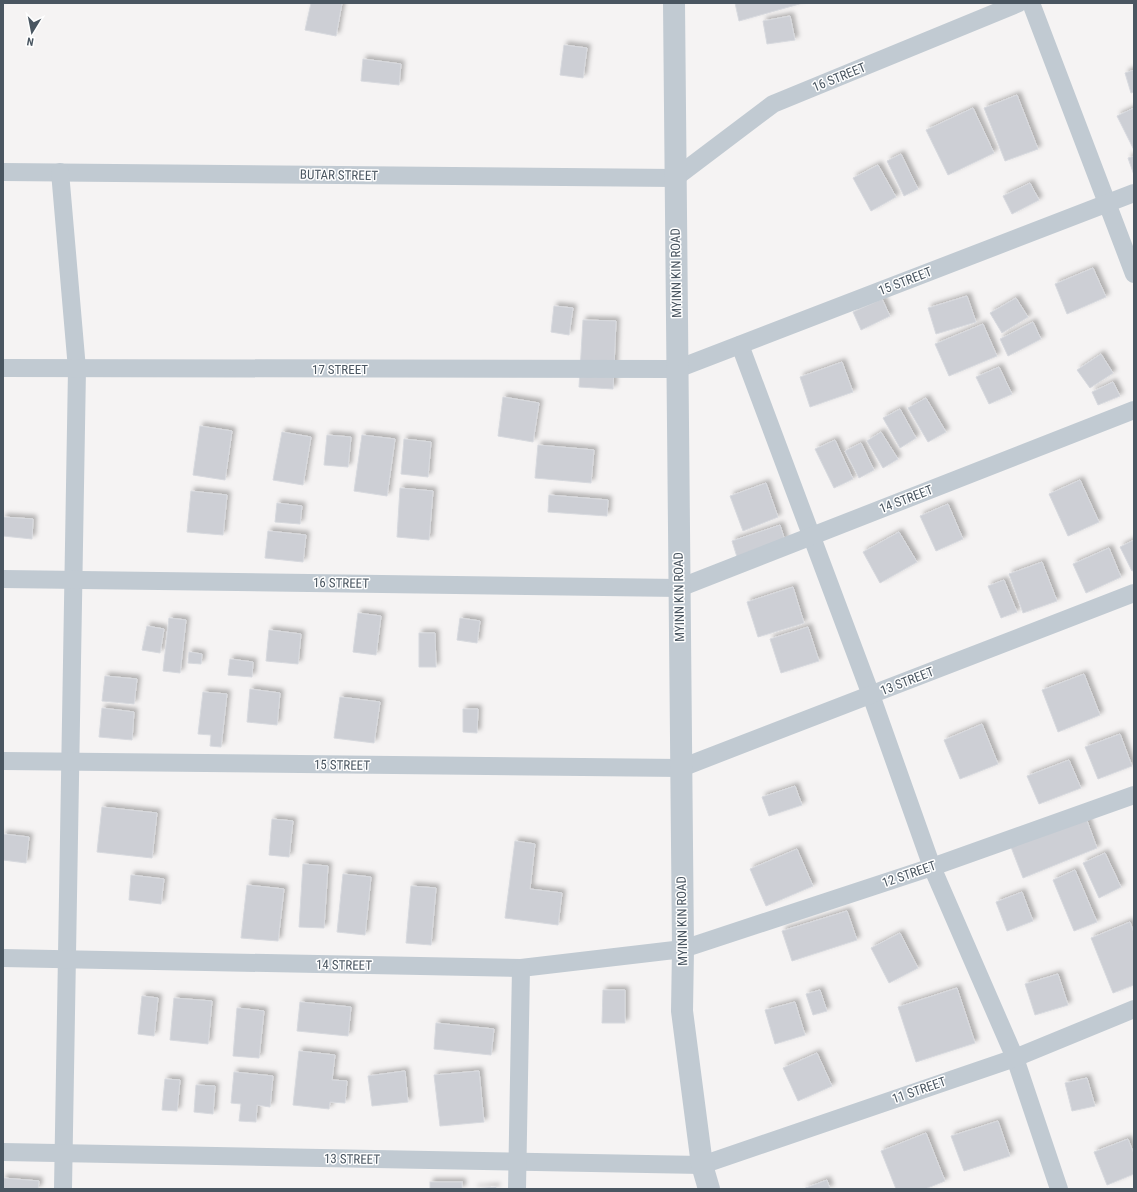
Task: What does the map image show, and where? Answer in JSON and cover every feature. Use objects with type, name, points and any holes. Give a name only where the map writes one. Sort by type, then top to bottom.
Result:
[{"type":"street","name":"MYINN KIN ROAD","points":[[674,3],[680,768],[683,949],[682,1011],[702,1165],[709,1189]]},
{"type":"street","name":"16 STREET","points":[[675,178],[773,104],[1018,3]]},
{"type":"street","points":[[1031,3],[1134,274]]},
{"type":"street","name":"BUTAR STREET","points":[[3,172],[675,178]]},
{"type":"street","points":[[60,172],[77,368],[63,1189]]},
{"type":"street","name":"15 STREET","points":[[677,369],[1134,193]]},
{"type":"street","points":[[740,345],[871,695],[932,867],[1015,1058],[1059,1189]]},
{"type":"street","name":"17 STREET","points":[[3,368],[677,369]]},
{"type":"street","name":"14 STREET","points":[[679,588],[1134,410]]},
{"type":"street","name":"16 STREET","points":[[3,579],[679,588]]},
{"type":"street","name":"13 STREET","points":[[680,768],[1134,593]]},
{"type":"street","name":"15 STREET","points":[[3,761],[680,768]]},
{"type":"street","name":"12 STREET","points":[[683,949],[932,867],[1134,795]]},
{"type":"street","name":"14 STREET","points":[[3,958],[521,968],[683,949]]},
{"type":"street","points":[[517,1189],[521,968]]},
{"type":"street","name":"11 STREET","points":[[702,1165],[1015,1058],[1134,1009]]},
{"type":"street","name":"13 STREET","points":[[3,1152],[702,1165]]},
{"type":"building","points":[[311,3],[342,3],[336,36],[305,30]]},
{"type":"building","points":[[735,3],[803,3],[739,21]]},
{"type":"building","points":[[790,16],[795,40],[767,44],[763,21]]},
{"type":"building","points":[[564,45],[587,48],[583,78],[560,75]]},
{"type":"building","points":[[363,59],[401,64],[399,85],[361,81]]},
{"type":"building","points":[[1134,70],[1134,92],[1131,93],[1125,73]]},
{"type":"building","points":[[1017,95],[1038,149],[1005,161],[984,108]]},
{"type":"building","points":[[973,108],[994,153],[948,175],[926,130]]},
{"type":"building","points":[[1134,108],[1134,150],[1117,116]]},
{"type":"building","points":[[901,154],[918,189],[904,196],[887,161]]},
{"type":"building","points":[[1134,156],[1134,175],[1128,158]]},
{"type":"building","points":[[878,165],[896,197],[871,211],[853,178]]},
{"type":"building","points":[[1030,183],[1039,200],[1012,214],[1003,196]]},
{"type":"building","points":[[1093,268],[1106,297],[1067,314],[1055,284]]},
{"type":"building","points":[[967,296],[976,322],[936,334],[928,308]]},
{"type":"building","points":[[1016,298],[1028,317],[1002,333],[990,313]]},
{"type":"building","points":[[882,299],[890,316],[861,330],[853,312]]},
{"type":"building","points":[[554,306],[573,308],[569,335],[551,332]]},
{"type":"building","points":[[583,320],[616,321],[613,389],[579,387]]},
{"type":"building","points":[[1033,322],[1041,339],[1008,356],[1000,339]]},
{"type":"building","points":[[983,324],[997,356],[949,376],[935,344]]},
{"type":"building","points":[[1101,354],[1113,373],[1090,388],[1077,370]]},
{"type":"building","points":[[842,362],[853,392],[810,407],[800,377]]},
{"type":"building","points":[[999,367],[1012,394],[989,404],[976,377]]},
{"type":"building","points":[[1113,382],[1120,396],[1098,405],[1092,392]]},
{"type":"building","points":[[503,397],[539,403],[533,442],[498,436]]},
{"type":"building","points":[[926,398],[946,432],[928,442],[908,408]]},
{"type":"building","points":[[900,409],[916,438],[900,448],[883,418]]},
{"type":"building","points":[[200,426],[232,431],[225,480],[193,475]]},
{"type":"building","points":[[282,432],[311,437],[303,485],[273,480]]},
{"type":"building","points":[[881,432],[898,459],[883,468],[867,441]]},
{"type":"building","points":[[327,435],[351,437],[348,467],[324,465]]},
{"type":"building","points":[[362,435],[395,439],[387,496],[354,491]]},
{"type":"building","points":[[404,439],[431,442],[428,477],[401,474]]},
{"type":"building","points":[[835,440],[853,479],[834,488],[815,449]]},
{"type":"building","points":[[861,443],[874,470],[859,478],[845,451]]},
{"type":"building","points":[[538,445],[594,450],[591,483],[535,478]]},
{"type":"building","points":[[1080,480],[1099,522],[1068,536],[1049,494]]},
{"type":"building","points":[[766,483],[778,517],[743,531],[730,496]]},
{"type":"building","points":[[400,488],[433,491],[429,540],[397,537]]},
{"type":"building","points":[[191,491],[227,495],[223,535],[187,532]]},
{"type":"building","points":[[549,495],[608,500],[607,516],[548,512]]},
{"type":"building","points":[[277,503],[302,506],[300,524],[275,522]]},
{"type":"building","points":[[948,504],[963,539],[936,551],[920,516]]},
{"type":"building","points":[[3,517],[33,519],[32,539],[3,536]]},
{"type":"building","points":[[780,525],[785,541],[737,557],[732,541]]},
{"type":"building","points":[[268,531],[306,535],[303,562],[265,558]]},
{"type":"building","points":[[899,532],[917,562],[880,583],[863,552]]},
{"type":"building","points":[[1134,540],[1134,570],[1132,571],[1120,547]]},
{"type":"building","points":[[1109,548],[1121,577],[1086,593],[1073,564]]},
{"type":"building","points":[[1042,562],[1057,601],[1023,613],[1009,574]]},
{"type":"building","points":[[1004,580],[1017,612],[1001,618],[988,586]]},
{"type":"building","points":[[793,587],[804,623],[758,637],[747,602]]},
{"type":"building","points":[[358,613],[381,616],[376,655],[353,652]]},
{"type":"building","points":[[169,618],[186,620],[180,673],[163,671]]},
{"type":"building","points":[[460,618],[480,621],[477,643],[457,640]]},
{"type":"building","points":[[147,626],[164,629],[160,653],[142,650]]},
{"type":"building","points":[[808,627],[819,661],[781,673],[770,639]]},
{"type":"building","points":[[269,630],[301,634],[298,664],[266,661]]},
{"type":"building","points":[[419,633],[435,633],[436,667],[419,667]]},
{"type":"building","points":[[189,652],[202,654],[201,664],[188,663]]},
{"type":"building","points":[[230,659],[253,662],[252,677],[228,675]]},
{"type":"building","points":[[1084,674],[1100,715],[1058,732],[1042,690]]},
{"type":"building","points":[[105,676],[137,679],[134,704],[102,701]]},
{"type":"building","points":[[250,689],[280,693],[277,725],[247,722]]},
{"type":"building","points":[[203,692],[227,694],[221,747],[210,746],[211,735],[198,734]]},
{"type":"building","points":[[340,697],[380,702],[374,743],[334,738]]},
{"type":"building","points":[[102,708],[134,712],[132,740],[99,737]]},
{"type":"building","points":[[463,709],[478,709],[477,733],[463,732]]},
{"type":"building","points":[[982,724],[998,764],[960,779],[944,740]]},
{"type":"building","points":[[1120,734],[1132,766],[1098,779],[1085,747]]},
{"type":"building","points":[[1069,760],[1081,788],[1039,804],[1027,776]]},
{"type":"building","points":[[795,786],[802,805],[769,816],[762,797]]},
{"type":"building","points":[[102,807],[157,813],[152,858],[97,852]]},
{"type":"building","points":[[1086,818],[1097,848],[1023,878],[1011,847]]},
{"type":"building","points":[[272,819],[293,821],[289,857],[269,855]]},
{"type":"building","points":[[3,834],[29,837],[26,863],[3,860]]},
{"type":"building","points":[[515,841],[535,844],[530,889],[562,893],[558,925],[505,918]]},
{"type":"building","points":[[797,849],[813,886],[766,906],[750,869]]},
{"type":"building","points":[[1105,853],[1121,887],[1099,898],[1083,863]]},
{"type":"building","points":[[303,864],[328,866],[324,928],[299,927]]},
{"type":"building","points":[[1075,870],[1097,922],[1074,931],[1053,880]]},
{"type":"building","points":[[343,874],[371,877],[365,935],[337,932]]},
{"type":"building","points":[[131,875],[164,879],[161,904],[129,900]]},
{"type":"building","points":[[247,885],[284,889],[278,941],[241,938]]},
{"type":"building","points":[[411,886],[436,888],[431,945],[406,943]]},
{"type":"building","points":[[1022,892],[1033,921],[1007,931],[996,902]]},
{"type":"building","points":[[847,911],[857,940],[792,961],[782,931]]},
{"type":"building","points":[[1130,922],[1134,933],[1134,985],[1113,993],[1091,938]]},
{"type":"building","points":[[900,933],[918,968],[889,983],[871,948]]},
{"type":"building","points":[[1058,974],[1068,1005],[1035,1015],[1025,984]]},
{"type":"building","points":[[957,988],[975,1043],[916,1062],[898,1007]]},
{"type":"building","points":[[603,990],[625,990],[625,1023],[602,1023]]},
{"type":"building","points":[[820,990],[827,1011],[813,1015],[806,994]]},
{"type":"building","points":[[142,996],[158,998],[154,1036],[138,1034]]},
{"type":"building","points":[[174,998],[212,1001],[208,1044],[170,1040]]},
{"type":"building","points":[[300,1002],[351,1007],[348,1036],[297,1031]]},
{"type":"building","points":[[795,1002],[805,1035],[775,1044],[765,1010]]},
{"type":"building","points":[[237,1008],[264,1011],[259,1058],[233,1056]]},
{"type":"building","points":[[436,1023],[494,1029],[491,1055],[434,1049]]},
{"type":"building","points":[[299,1051],[335,1055],[332,1080],[347,1081],[345,1103],[330,1102],[329,1109],[293,1105]]},
{"type":"building","points":[[817,1053],[832,1086],[798,1101],[783,1068]]},
{"type":"building","points":[[405,1071],[408,1102],[372,1106],[368,1076]]},
{"type":"building","points":[[479,1071],[484,1122],[440,1126],[434,1075]]},
{"type":"building","points":[[234,1072],[273,1076],[270,1107],[257,1105],[256,1122],[239,1121],[241,1104],[231,1103]]},
{"type":"building","points":[[1087,1078],[1095,1106],[1072,1111],[1065,1083]]},
{"type":"building","points":[[165,1079],[180,1080],[177,1111],[162,1110]]},
{"type":"building","points":[[196,1085],[215,1086],[213,1114],[194,1112]]},
{"type":"building","points":[[998,1121],[1010,1156],[964,1171],[951,1136]]},
{"type":"building","points":[[926,1133],[945,1181],[925,1189],[896,1189],[881,1151]]},
{"type":"building","points":[[1128,1139],[1134,1154],[1134,1174],[1107,1185],[1094,1152]]},
{"type":"building","points":[[3,1178],[39,1181],[38,1189],[3,1189]]},
{"type":"building","points":[[827,1180],[830,1189],[803,1189]]},
{"type":"building","points":[[430,1182],[462,1182],[462,1189],[430,1189]]},
{"type":"building","points":[[496,1187],[496,1189],[474,1189]]}]
